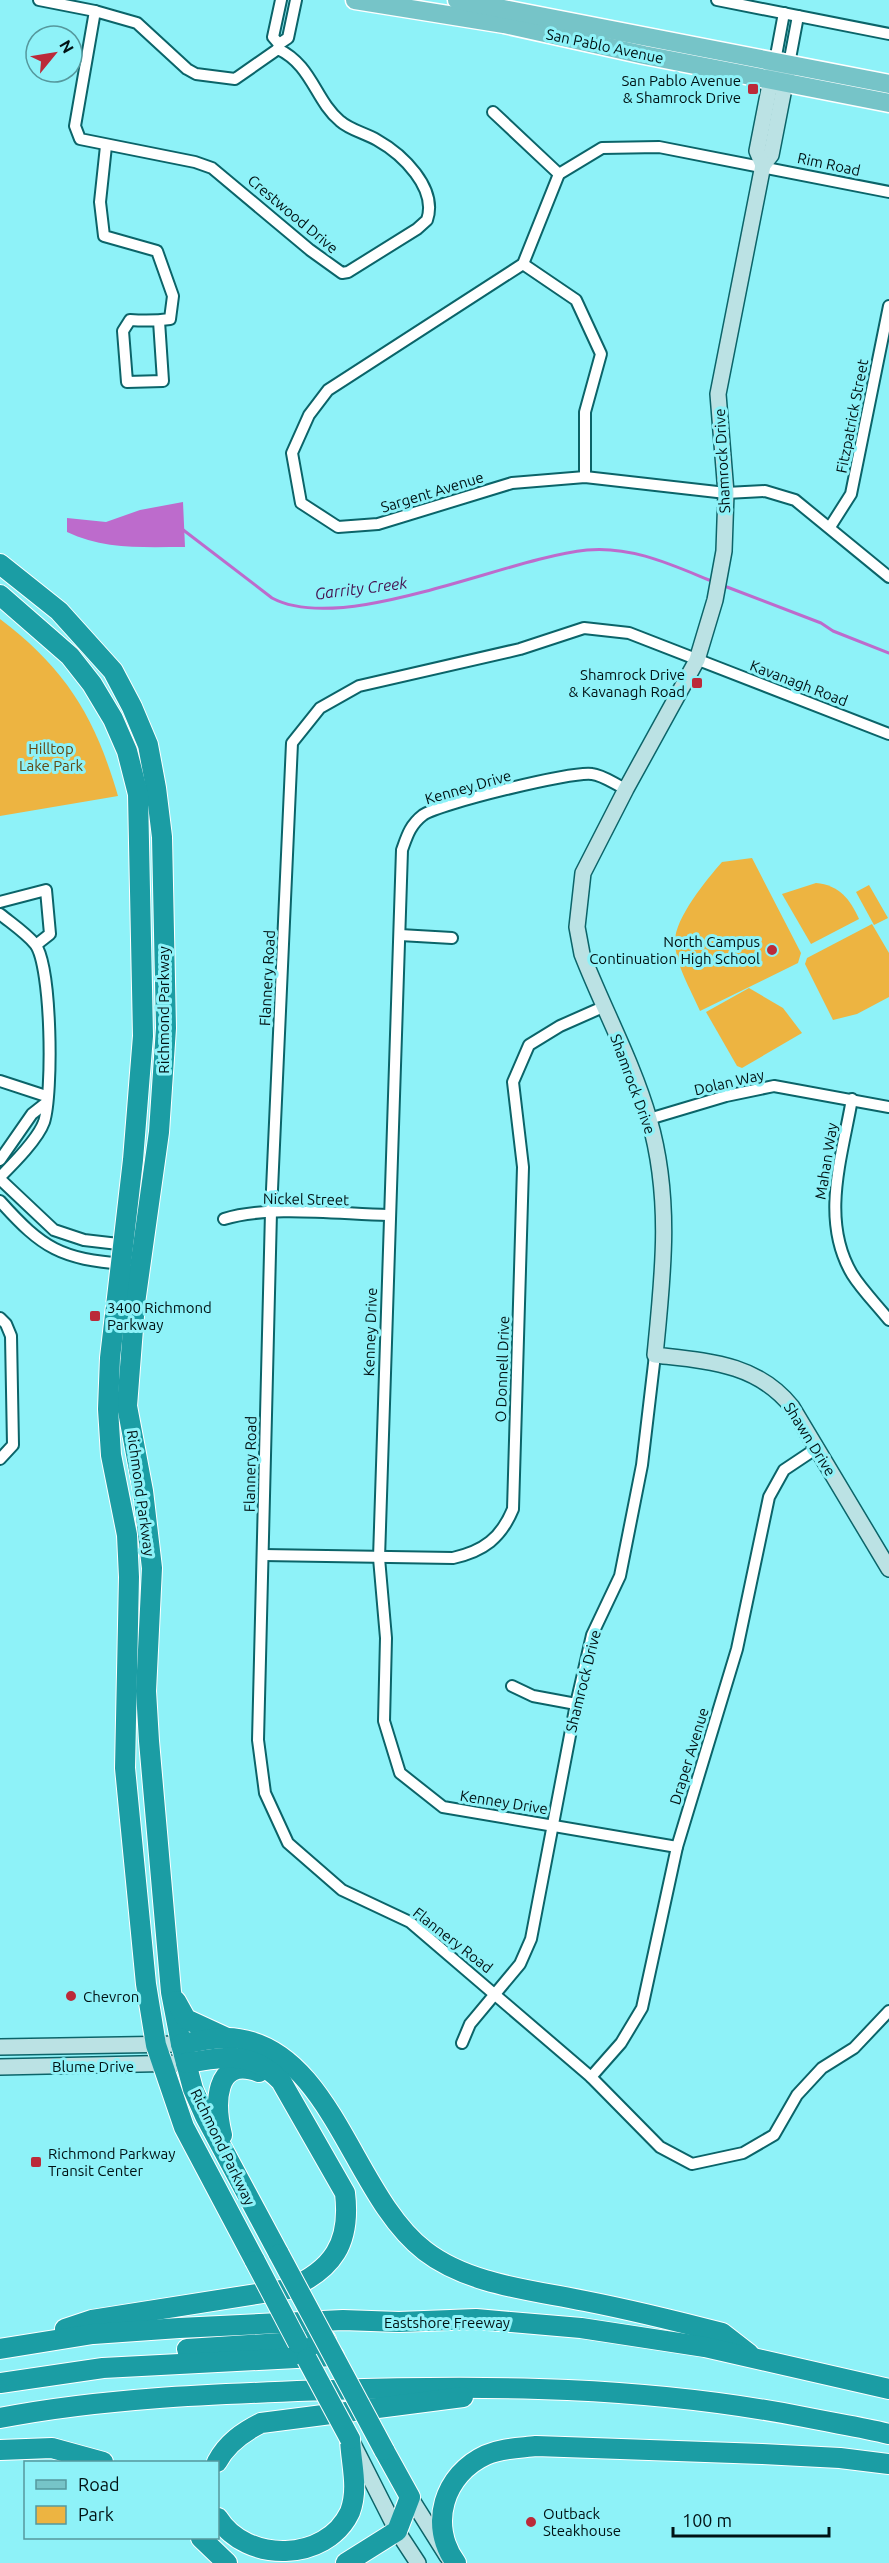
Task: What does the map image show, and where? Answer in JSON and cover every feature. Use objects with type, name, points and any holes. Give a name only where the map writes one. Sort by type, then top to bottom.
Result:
[{"type":"highway","name":"Richmond Parkway","points":[[0,564],[59,611],[113,671],[148,745],[162,837],[166,1028],[159,1131],[110,1358],[108,1409],[111,1455],[121,1497],[129,1566],[125,1768],[146,1984],[156,2045],[184,2127],[350,2439]]},
{"type":"highway","name":"Richmond Parkway","points":[[0,595],[70,656],[92,684],[113,719],[127,751],[138,794],[143,1036],[134,1160],[127,1406],[143,1491],[150,1549],[151,1616],[146,1691],[171,1992],[181,2044],[193,2089],[228,2161],[410,2497]]},
{"type":"highway","points":[[171,1992],[186,2019],[228,2038],[264,2045],[300,2071],[388,2212],[424,2250],[442,2263],[499,2283],[722,2333],[754,2357]]},
{"type":"highway","points":[[181,2044],[228,2038]]},
{"type":"highway","points":[[3,2348],[92,2320],[288,2289],[312,2279],[339,2249],[347,2211],[345,2193],[281,2081],[268,2067],[253,2060],[236,2057],[186,2063]]},
{"type":"highway","points":[[228,2161],[218,2115],[218,2092],[223,2079],[234,2071],[250,2069],[263,2074],[287,2093]]},
{"type":"highway","name":"Eastshore Freeway","points":[[3,2348],[93,2334],[179,2328],[343,2320],[399,2322],[476,2319],[581,2328],[754,2357],[889,2389]]},
{"type":"highway","points":[[0,2371],[98,2356],[196,2355],[330,2348]]},
{"type":"highway","points":[[0,2383],[196,2355]]},
{"type":"highway","points":[[0,2418],[88,2404],[169,2396],[462,2386],[534,2387],[609,2391],[744,2406],[889,2434]]},
{"type":"highway","points":[[218,2461],[225,2449],[237,2438],[264,2422],[534,2387]]},
{"type":"highway","points":[[219,2520],[225,2532],[246,2552],[275,2560],[293,2561],[312,2554],[330,2542],[350,2512],[355,2495],[350,2439]]},
{"type":"highway","points":[[454,2563],[442,2538],[442,2508],[446,2496],[460,2472],[488,2454],[504,2449],[536,2446],[762,2454],[840,2458],[889,2464]]},
{"type":"highway","points":[[0,2450],[52,2448],[96,2461]]},
{"type":"highway","points":[[346,2563],[398,2531],[410,2497]]},
{"type":"highway","points":[[202,2539],[228,2563]]},
{"type":"main road","name":"San Pablo Avenue","points":[[355,0],[504,24],[889,103]]},
{"type":"main road","name":"San Pablo Avenue","points":[[458,0],[889,84]]},
{"type":"street","points":[[39,0],[96,11],[137,23],[195,74],[235,79],[288,38],[296,0]]},
{"type":"street","points":[[279,46],[273,37],[281,0]]},
{"type":"street","points":[[717,0],[889,34]]},
{"type":"street","name":"Crestwood Drive","points":[[96,11],[75,126],[80,139],[195,162],[212,168],[338,271],[348,272],[423,225],[429,215],[429,198],[421,182],[398,156],[383,143],[338,119],[294,56],[279,46]]},
{"type":"street","name":"Shamrock Drive","points":[[782,62],[784,14]]},
{"type":"street","name":"Shamrock Drive","points":[[462,2043],[470,2024],[520,1964],[531,1939],[551,1825],[592,1635],[620,1576],[642,1465],[655,1355],[665,1234],[661,1177],[649,1119],[582,954],[577,927],[584,873],[626,789],[697,660],[715,600],[724,551],[726,494],[718,394],[763,165],[771,155],[782,62],[798,16]]},
{"type":"street","points":[[494,112],[559,174]]},
{"type":"street","points":[[106,146],[100,202],[104,236],[158,251],[173,296],[170,319],[130,320],[123,331],[127,382],[163,381],[159,321]]},
{"type":"street","points":[[585,477],[585,412],[601,354],[576,300],[523,264],[559,174],[602,148],[659,147],[763,165]]},
{"type":"street","name":"Rim Road","points":[[763,165],[889,192]]},
{"type":"street","name":"Sargent Avenue","points":[[523,264],[328,390],[309,415],[292,453],[301,503],[338,527],[378,524],[512,483],[585,477],[726,494],[765,491],[795,500],[889,577]]},
{"type":"street","name":"Fitzpatrick Street","points":[[830,527],[851,494],[889,306]]},
{"type":"street","name":"Flannery Road","points":[[697,660],[629,633],[584,628],[479,660],[359,686],[320,708],[292,743],[271,1212],[258,1740],[265,1793],[288,1843],[342,1890],[411,1922],[591,2077],[660,2148],[692,2164],[743,2153],[774,2135],[804,2088],[822,2068],[854,2048],[889,2012]]},
{"type":"street","name":"Kavanagh Road","points":[[697,660],[889,734]]},
{"type":"street","name":"Kenney Drive","points":[[626,789],[593,774],[570,775],[424,814],[409,829],[402,850],[388,1215],[379,1558],[387,1638],[384,1721],[400,1773],[443,1807],[677,1847]]},
{"type":"street","points":[[0,902],[46,890],[50,934],[36,945]]},
{"type":"street","points":[[0,914],[36,945],[45,967],[50,1064],[44,1124],[1,1180],[54,1230],[131,1255]]},
{"type":"street","points":[[400,935],[452,938]]},
{"type":"street","name":"O Donnell Drive","points":[[263,1555],[453,1558],[472,1554],[490,1544],[506,1527],[513,1509],[523,1167],[513,1082],[529,1046],[560,1026],[603,1007]]},
{"type":"street","points":[[0,1081],[46,1099]]},
{"type":"street","name":"Dolan Way","points":[[649,1119],[762,1087],[786,1088],[889,1107]]},
{"type":"street","points":[[0,1160],[32,1114],[46,1099]]},
{"type":"street","name":"Mahan Way","points":[[852,1099],[835,1195],[836,1230],[852,1273],[889,1320]]},
{"type":"street","points":[[0,1201],[16,1219],[54,1250],[75,1258],[131,1255]]},
{"type":"street","name":"Nickel Street","points":[[224,1219],[242,1214],[271,1212],[388,1215]]},
{"type":"street","points":[[0,1318],[6,1324],[11,1336],[13,1445],[0,1459]]},
{"type":"street","name":"Shawn Drive","points":[[655,1355],[719,1362],[744,1370],[763,1380],[786,1399],[889,1569]]},
{"type":"street","name":"Draper Avenue","points":[[591,2077],[621,2043],[642,2008],[677,1847],[737,1649],[769,1497],[784,1470],[817,1448]]},
{"type":"street","points":[[512,1686],[533,1696],[576,1704]]},
{"type":"street","name":"Blume Drive","points":[[0,2048],[181,2044]]},
{"type":"street","name":"Blume Drive","points":[[0,2067],[186,2063]]},
{"type":"street","points":[[350,2439],[398,2531],[418,2563]]},
{"type":"street","points":[[410,2497],[436,2542],[454,2563]]},
{"type":"green space","name":"Hilltop Lake Park","points":[[0,619],[43,657],[75,697],[99,742],[118,796],[0,816]]},
{"type":"green space","points":[[752,858],[801,953],[798,963],[700,1011],[678,959],[676,932],[693,899],[722,862]]},
{"type":"green space","points":[[816,883],[824,884],[843,894],[859,919],[811,944],[782,894]]},
{"type":"green space","points":[[869,885],[888,918],[874,925],[856,892]]},
{"type":"green space","points":[[872,924],[889,953],[889,997],[857,1014],[833,1020],[805,964],[807,958]]},
{"type":"green space","points":[[749,988],[783,1008],[802,1033],[742,1068],[737,1066],[706,1012]]},
{"type":"shaded area","points":[[183,502],[185,547],[110,545],[67,532],[67,518],[106,522],[140,510]]},
{"type":"waterway","name":"Garrity Creek","points":[[182,529],[272,598],[303,607],[340,608],[382,602],[553,556],[587,550],[603,549],[635,554],[665,562],[709,580]]},
{"type":"waterway","name":"Garrity Creek","points":[[727,587],[821,623],[833,631],[889,653]]},
{"type":"place","name":"San Pablo Avenue & Shamrock Drive","points":[[753,89]]},
{"type":"place","name":"Shamrock Drive & Kavanagh Road","points":[[697,683]]},
{"type":"place","name":"North Campus Continuation High School","points":[[772,950]]},
{"type":"place","name":"3400 Richmond Parkway","points":[[95,1316]]},
{"type":"place","name":"Chevron","points":[[71,1996]]},
{"type":"place","name":"Richmond Parkway Transit Center","points":[[36,2162]]},
{"type":"place","name":"Outback Steakhouse","points":[[531,2522]]}]
